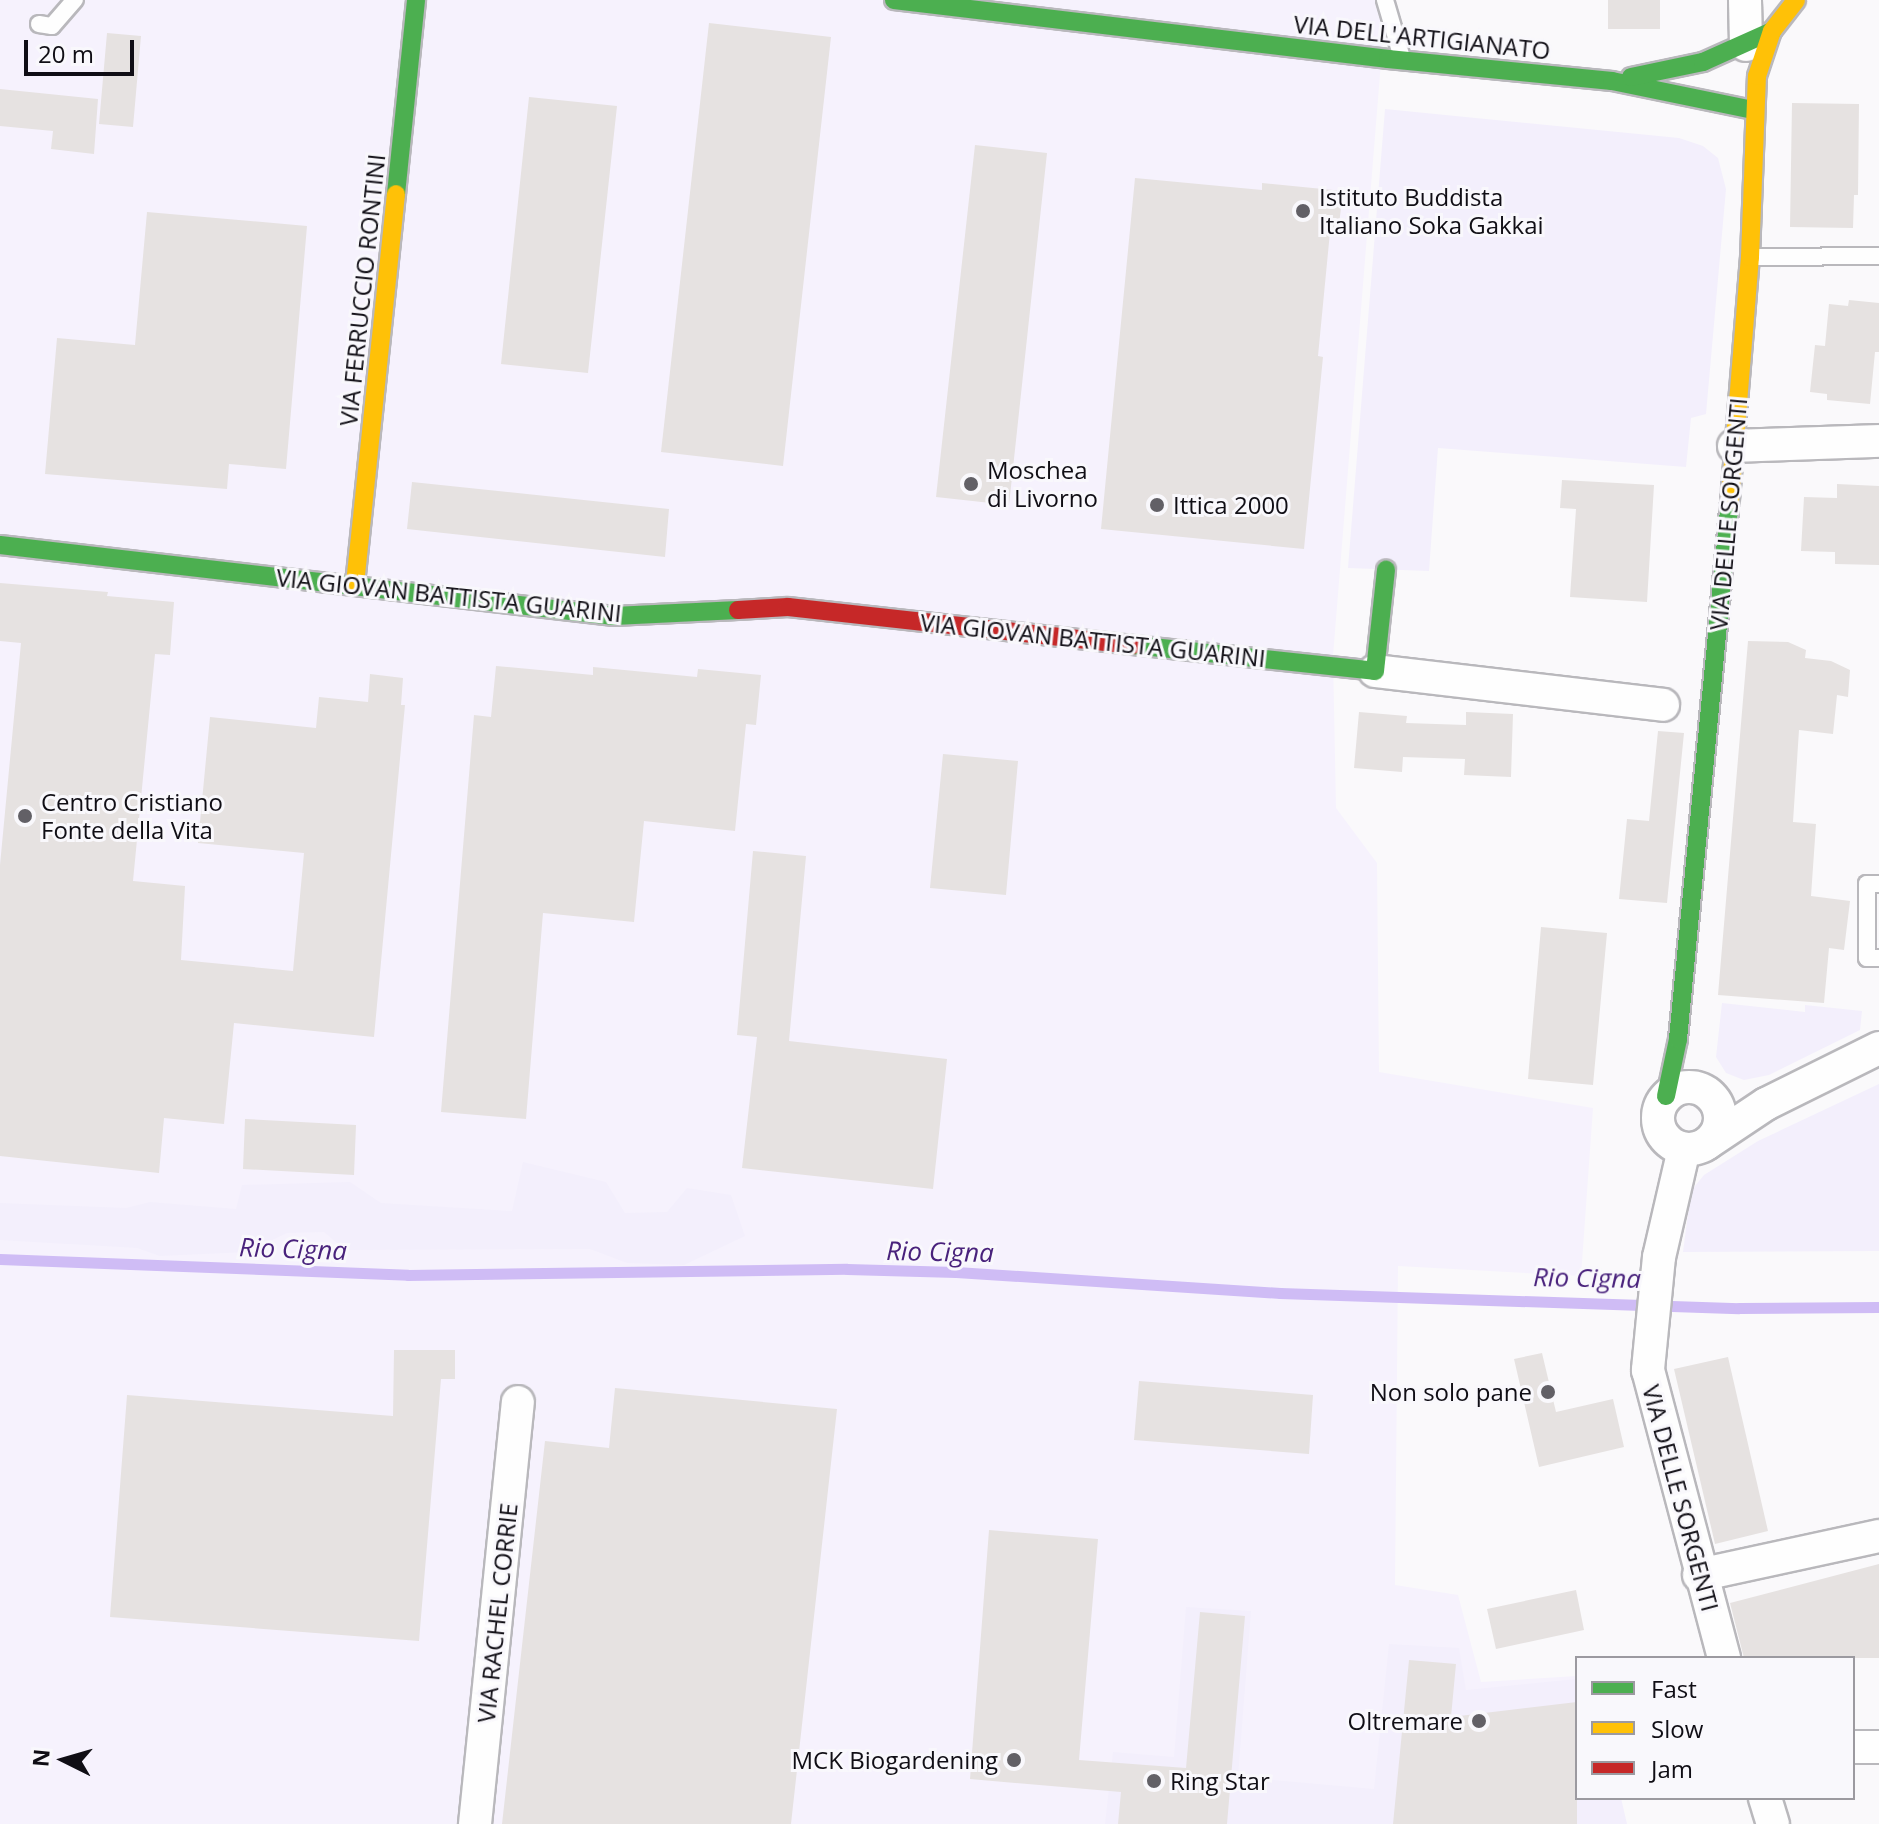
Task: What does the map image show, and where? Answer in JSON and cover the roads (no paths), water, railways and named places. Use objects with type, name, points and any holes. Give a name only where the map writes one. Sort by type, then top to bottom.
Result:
[{"type":"street","name":"VIA FERRUCCIO RONTINI","points":[[355,584],[416,0]]},
{"type":"street","name":"VIA DELL'ARTIGIANATO","points":[[894,0],[1402,60],[1612,81],[1753,110]]},
{"type":"street","name":"VIA DELLE SORGENTI","points":[[1666,1096],[1678,1039],[1750,257],[1755,165],[1753,110],[1759,38],[1745,0]]},
{"type":"street","name":"VIA DELLE SORGENTI","points":[[1759,38],[1796,0]]},
{"type":"street","name":"VIA DELL'ARTIGIANATO","points":[[1612,81],[1703,62],[1759,38]]},
{"type":"street","points":[[1734,446],[1879,441]]},
{"type":"street","name":"VIA GIOVAN BATTISTA GUARINI","points":[[0,545],[614,616],[788,607],[1663,705]]},
{"type":"street","points":[[1375,671],[1386,570]]},
{"type":"street","name":"VIA DELLE SORGENTI","points":[[1678,1039],[1703,1090],[1719,1109],[1720,1119],[1714,1137],[1695,1146],[1659,1257],[1649,1349],[1652,1389],[1699,1575],[1723,1656]]},
{"type":"street","points":[[1766,1104],[1681,1087],[1666,1096],[1658,1110],[1659,1127],[1667,1141],[1695,1146],[1766,1104],[1879,1048]]},
{"type":"street","name":"VIA RACHEL CORRIE","points":[[475,1824],[518,1402]]},
{"type":"street","points":[[1699,1575],[1879,1536]]},
{"type":"street","points":[[1855,1747],[1879,1747]]},
{"type":"street","points":[[1766,1800],[1773,1824]]},
{"type":"lane","points":[[39,24],[52,26],[75,0]]},
{"type":"lane","points":[[1385,0],[1402,60]]},
{"type":"lane","points":[[1750,257],[1879,256]]},
{"type":"lane","points":[[1879,884],[1867,884],[1867,958],[1879,958]]},
{"type":"waterway","name":"Rio Cigna","points":[[0,1259],[408,1275],[847,1269],[956,1272],[1280,1293],[1739,1308],[1879,1307]]},
{"type":"place","name":"Istituto Buddista Italiano Soka Gakkai","points":[[1303,211]]},
{"type":"place","name":"Moschea di Livorno","points":[[971,484]]},
{"type":"place","name":"Ittica 2000","points":[[1157,505]]},
{"type":"place","name":"Centro Cristiano Fonte della Vita","points":[[25,816]]},
{"type":"place","name":"Non solo pane","points":[[1548,1392]]},
{"type":"place","name":"Oltremare","points":[[1479,1721]]},
{"type":"place","name":"MCK Biogardening","points":[[1014,1760]]},
{"type":"place","name":"Ring Star","points":[[1154,1781]]}]
